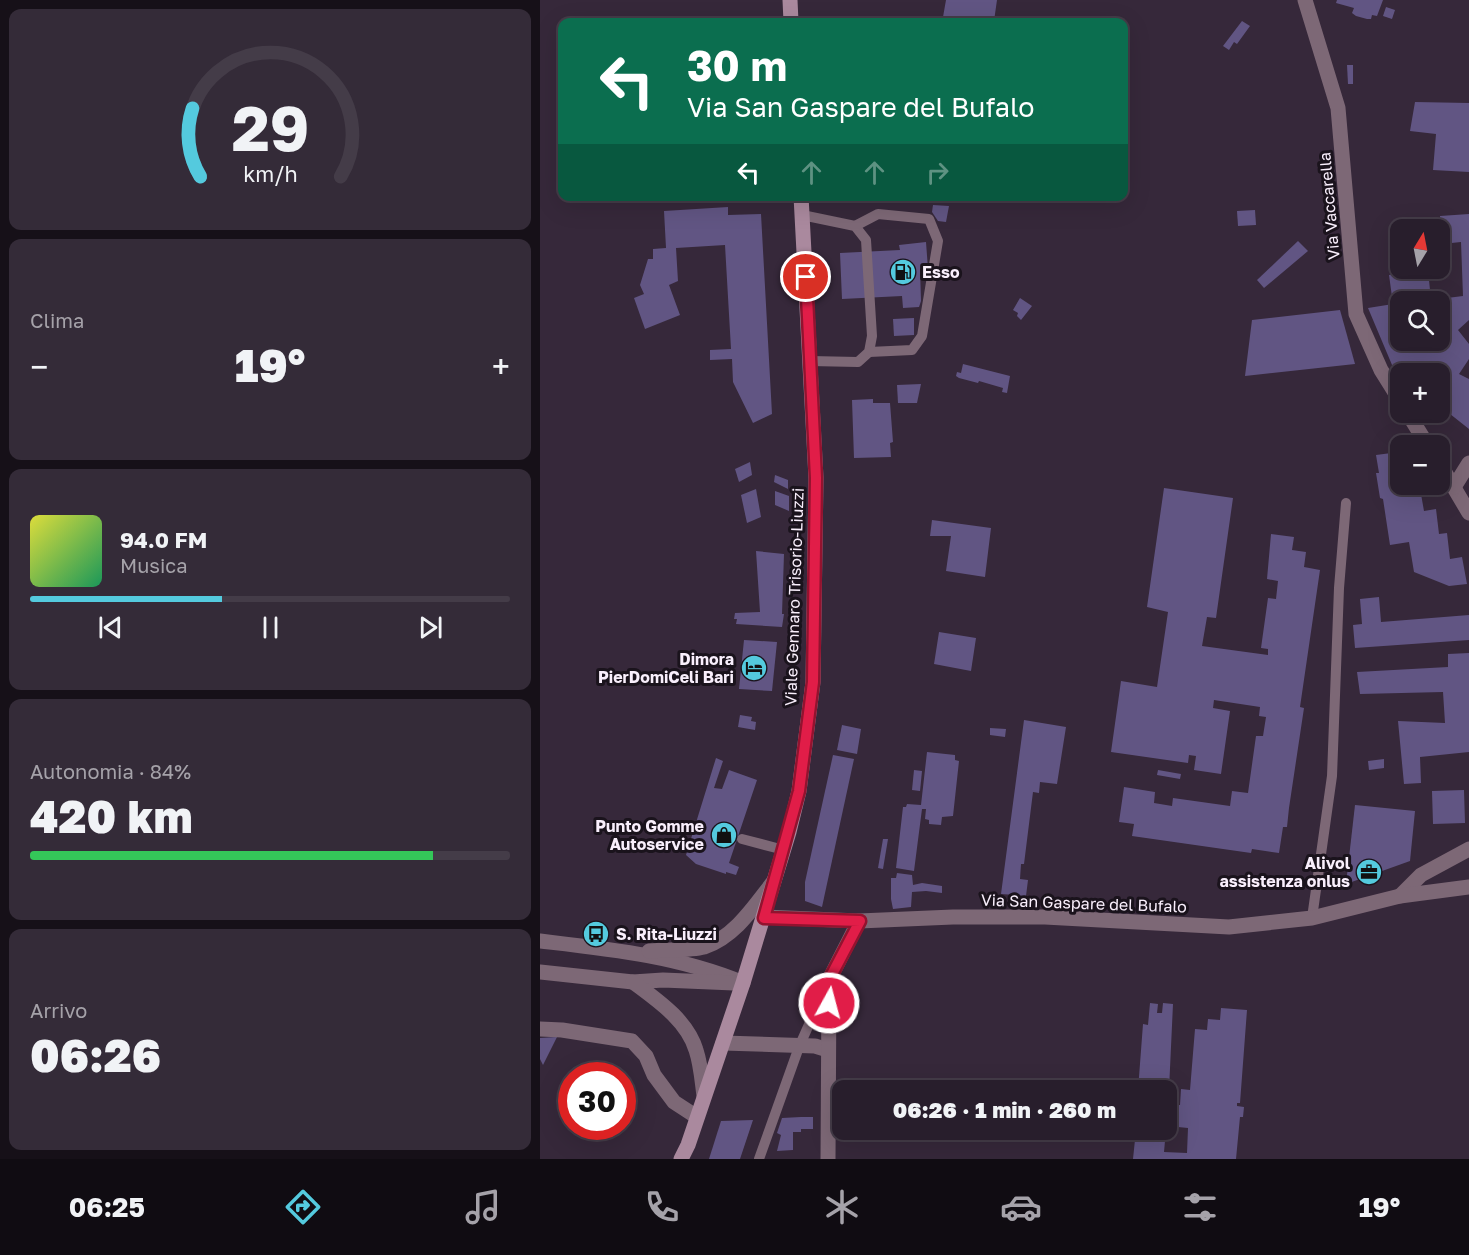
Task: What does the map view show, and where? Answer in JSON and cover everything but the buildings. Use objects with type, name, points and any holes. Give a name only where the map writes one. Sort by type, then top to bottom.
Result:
[{"type":"main road","points":[[790,0],[791,18]]},
{"type":"main road","name":"Viale Gennaro Trisorio-Liuzzi","points":[[681,1159],[743,983],[784,850],[799,791],[813,682],[816,478],[801,201]]},
{"type":"street","name":"Via Vaccarella","points":[[1305,0],[1338,108],[1356,314],[1381,370],[1390,384]]},
{"type":"street","points":[[1454,487],[1469,463]]},
{"type":"street","points":[[1450,481],[1469,513]]},
{"type":"street","points":[[1400,896],[1421,875],[1469,849]]},
{"type":"street","points":[[634,952],[704,947],[728,934],[746,916],[775,879]]},
{"type":"street","name":"Via San Gaspare del Bufalo","points":[[764,918],[860,921],[953,917],[1045,917],[1229,927],[1312,918],[1400,896],[1469,886]]},
{"type":"street","points":[[828,1159],[829,980],[860,921]]},
{"type":"street","points":[[540,941],[634,952],[712,970],[743,983]]},
{"type":"street","points":[[540,972],[633,982],[663,980],[743,983]]},
{"type":"street","points":[[633,982],[666,1007],[684,1027],[696,1048],[704,1096]]},
{"type":"street","points":[[540,1029],[562,1030],[632,1041],[646,1056],[654,1075],[674,1102],[697,1117]]},
{"type":"street","points":[[723,1043],[814,1047],[828,1050]]},
{"type":"lane","points":[[802,215],[855,226],[878,214],[930,219],[938,241],[922,336],[912,350],[869,352]]},
{"type":"lane","points":[[810,361],[858,362],[869,352],[872,336],[866,240],[855,226]]},
{"type":"lane","points":[[1312,918],[1332,776],[1339,588],[1346,502]]},
{"type":"lane","points":[[742,839],[784,850]]},
{"type":"lane","points":[[759,1159],[799,1047],[829,980]]},
{"type":"place","name":"Esso","points":[[903,272]]},
{"type":"place","name":"Dimora PierDomiCeli Bari","points":[[754,668]]},
{"type":"place","name":"Punto Gomme Autoservice","points":[[724,835]]},
{"type":"place","name":"Alivol assistenza onlus","points":[[1369,872]]},
{"type":"place","name":"S. Rita-Liuzzi","points":[[596,934]]},
{"type":"route","points":[[806,277],[816,478],[813,682],[799,791],[764,918],[860,921],[829,980],[829,1003]]}]
